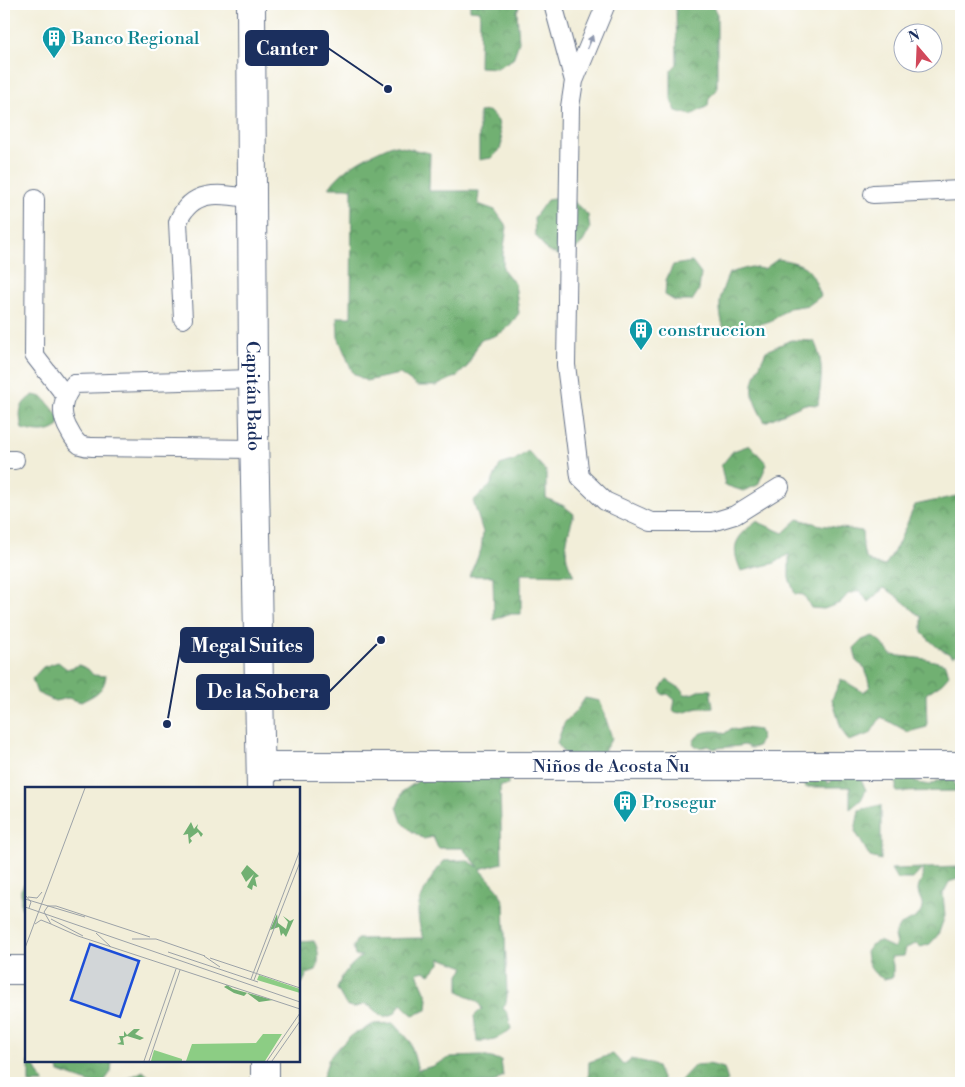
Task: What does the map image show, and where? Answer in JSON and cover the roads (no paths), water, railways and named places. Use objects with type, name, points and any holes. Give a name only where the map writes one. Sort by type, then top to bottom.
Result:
[{"type":"street","name":"Capitán Bado","points":[[251,4],[253,379],[261,777]]},
{"type":"street","name":"Niños de Acosta Ñu","points":[[261,777],[961,766]]},
{"type":"street","points":[[4,970],[25,970]]},
{"type":"street","points":[[265,1062],[265,1083]]},
{"type":"lane","points":[[553,4],[574,81]]},
{"type":"lane","points":[[606,4],[574,81],[570,107],[566,365],[580,477],[605,502],[652,522],[712,522],[734,515],[780,488]]},
{"type":"lane","points":[[873,194],[961,190]]},
{"type":"lane","points":[[183,319],[178,222],[183,211],[191,203],[208,196],[224,195],[253,199]]},
{"type":"lane","points":[[35,199],[34,355],[66,395]]},
{"type":"lane","points":[[253,379],[74,384],[66,395],[62,414],[73,436],[80,445],[92,447],[254,449]]},
{"type":"place","name":"Banco Regional","points":[[54,59]]},
{"type":"place","name":"Canter","points":[[388,89]]},
{"type":"place","name":"construccion","points":[[641,351]]},
{"type":"place","name":"De la Sobera","points":[[381,640]]},
{"type":"place","name":"Megal Suites","points":[[167,724]]},
{"type":"place","name":"Prosegur","points":[[625,823]]}]
